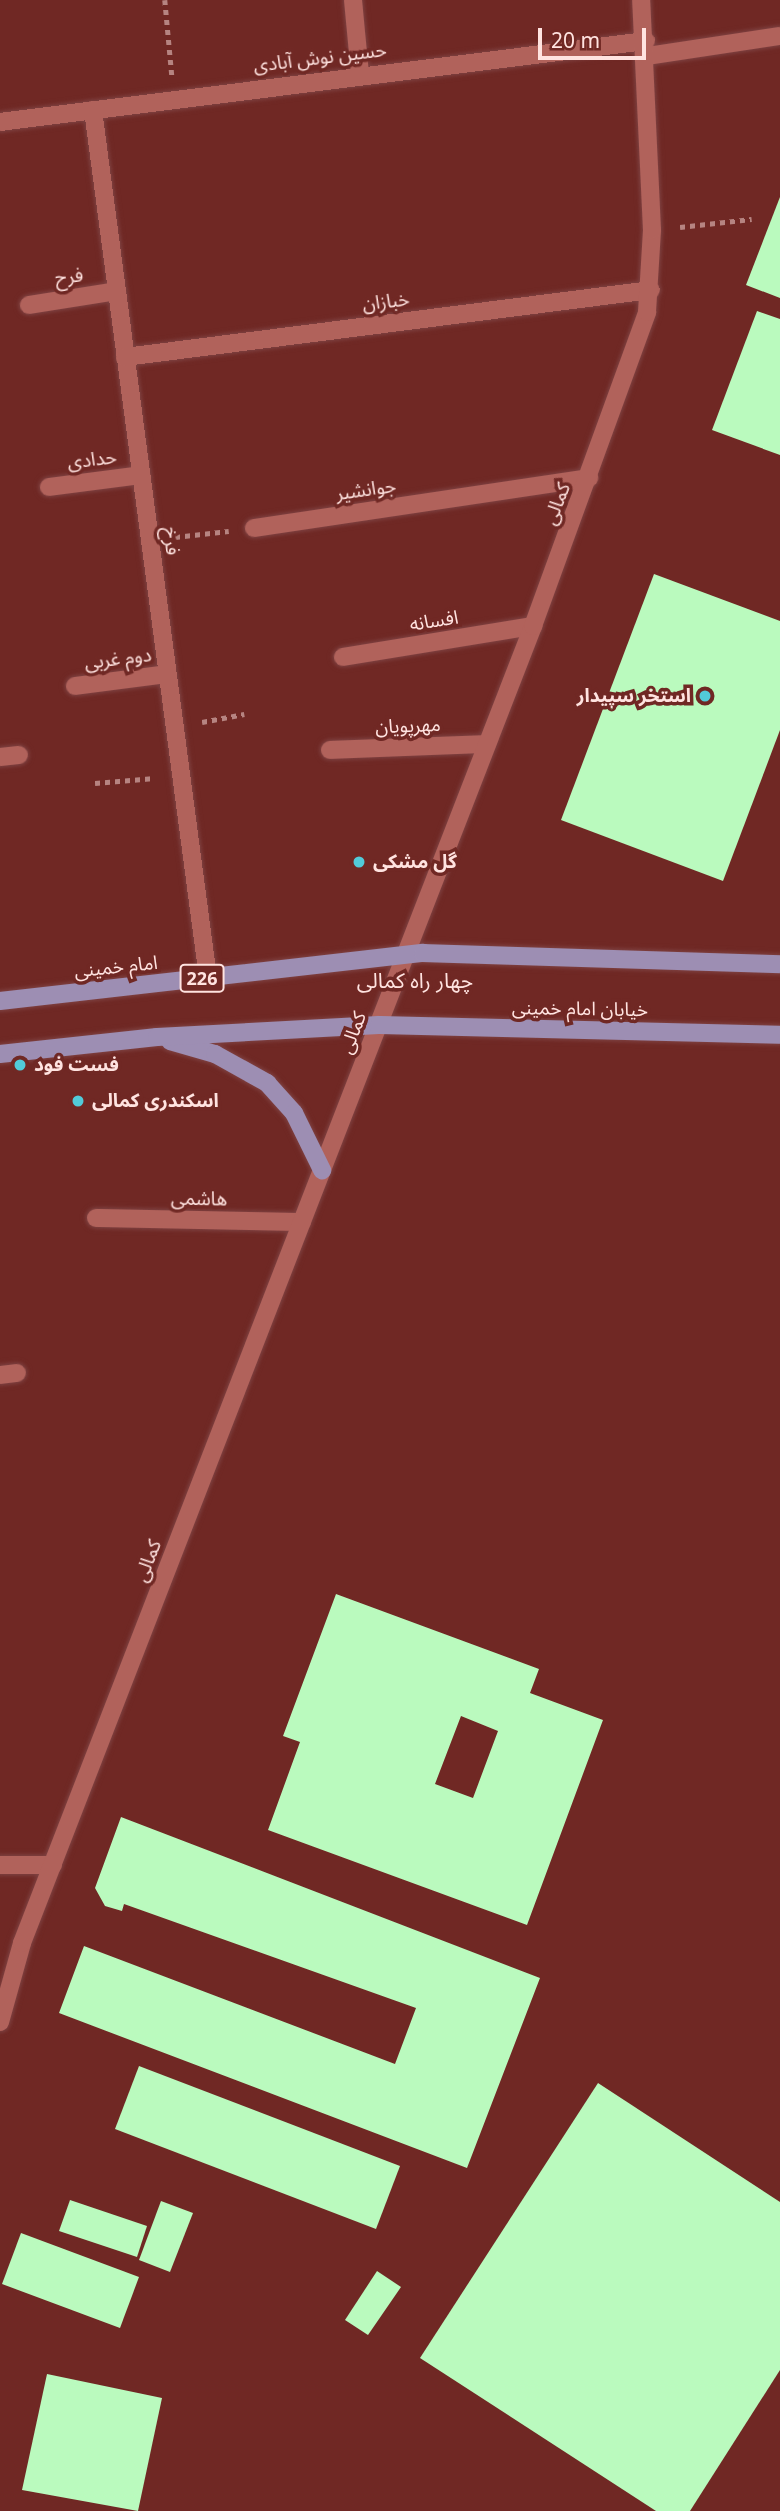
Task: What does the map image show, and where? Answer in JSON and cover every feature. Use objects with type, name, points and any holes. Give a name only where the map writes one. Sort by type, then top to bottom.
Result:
[{"type":"main road","name":"226","points":[[404,955],[780,964]]},
{"type":"main road","name":"امام خمینی","points":[[0,1001],[404,955]]},
{"type":"main road","name":"خیابان امام خمینی","points":[[379,1025],[780,1035]]},
{"type":"main road","points":[[0,1054],[157,1037],[379,1025]]},
{"type":"main road","points":[[157,1037],[215,1054],[267,1083],[294,1113],[322,1170]]},
{"type":"street","points":[[354,0],[360,74]]},
{"type":"street","name":"کمالی","points":[[0,2022],[53,1865],[589,478],[651,290],[647,49],[641,0]]},
{"type":"street","name":"حسین نوش آبادی","points":[[0,122],[360,74],[780,36]]},
{"type":"street","name":"فرخ","points":[[93,110],[208,978]]},
{"type":"street","name":"خبازان","points":[[125,356],[651,290]]},
{"type":"street","name":"فرح","points":[[29,305],[117,291]]},
{"type":"street","name":"حدادی","points":[[49,487],[141,475]]},
{"type":"street","name":"جوانشیر","points":[[254,528],[589,478]]},
{"type":"street","name":"افسانه","points":[[343,657],[533,626]]},
{"type":"street","name":"دوم غربی","points":[[75,686],[167,674]]},
{"type":"street","name":"مهرپویان","points":[[330,751],[487,744]]},
{"type":"street","points":[[0,757],[19,755]]},
{"type":"street","name":"هاشمی","points":[[96,1218],[302,1222]]},
{"type":"street","points":[[0,1865],[53,1865]]},
{"type":"path","points":[[165,0],[175,99]]},
{"type":"path","points":[[652,230],[752,219]]},
{"type":"path","points":[[149,539],[254,528]]},
{"type":"path","points":[[174,726],[244,714]]},
{"type":"path","points":[[95,783],[180,776]]},
{"type":"building","points":[[780,197],[780,298],[746,285]]},
{"type":"building","points":[[757,311],[780,319],[780,455],[712,430]]},
{"type":"building","points":[[654,574],[780,621],[780,730],[723,881],[561,820]]},
{"type":"building","points":[[336,1594],[539,1669],[530,1693],[603,1720],[527,1925],[268,1830],[300,1742],[283,1736]],"holes":[[[461,1716],[498,1731],[473,1798],[435,1784]]]},
{"type":"building","points":[[121,1817],[540,1978],[467,2168],[59,2013],[84,1946],[395,2064],[416,2008],[124,1904],[122,1911],[105,1906],[95,1888]]},
{"type":"building","points":[[139,2066],[400,2166],[376,2229],[115,2129]]},
{"type":"building","points":[[598,2083],[780,2202],[780,2370],[690,2511],[656,2511],[420,2358]]},
{"type":"building","points":[[70,2200],[147,2226],[137,2257],[59,2231]]},
{"type":"building","points":[[161,2201],[193,2213],[170,2272],[139,2260]]},
{"type":"building","points":[[21,2233],[139,2277],[120,2328],[2,2284]]},
{"type":"building","points":[[377,2271],[401,2287],[368,2335],[345,2320]]},
{"type":"building","points":[[47,2374],[162,2398],[138,2511],[22,2490]]},
{"type":"place","name":"استخر سپیدار","points":[[705,696]]},
{"type":"place","name":"گل مشکی","points":[[359,862]]},
{"type":"place","name":"فست فود","points":[[20,1065]]},
{"type":"place","name":"اسکندری کمالی","points":[[78,1101]]},
{"type":"district","name":"چهار راه کمالی","points":[[415,980]]}]
